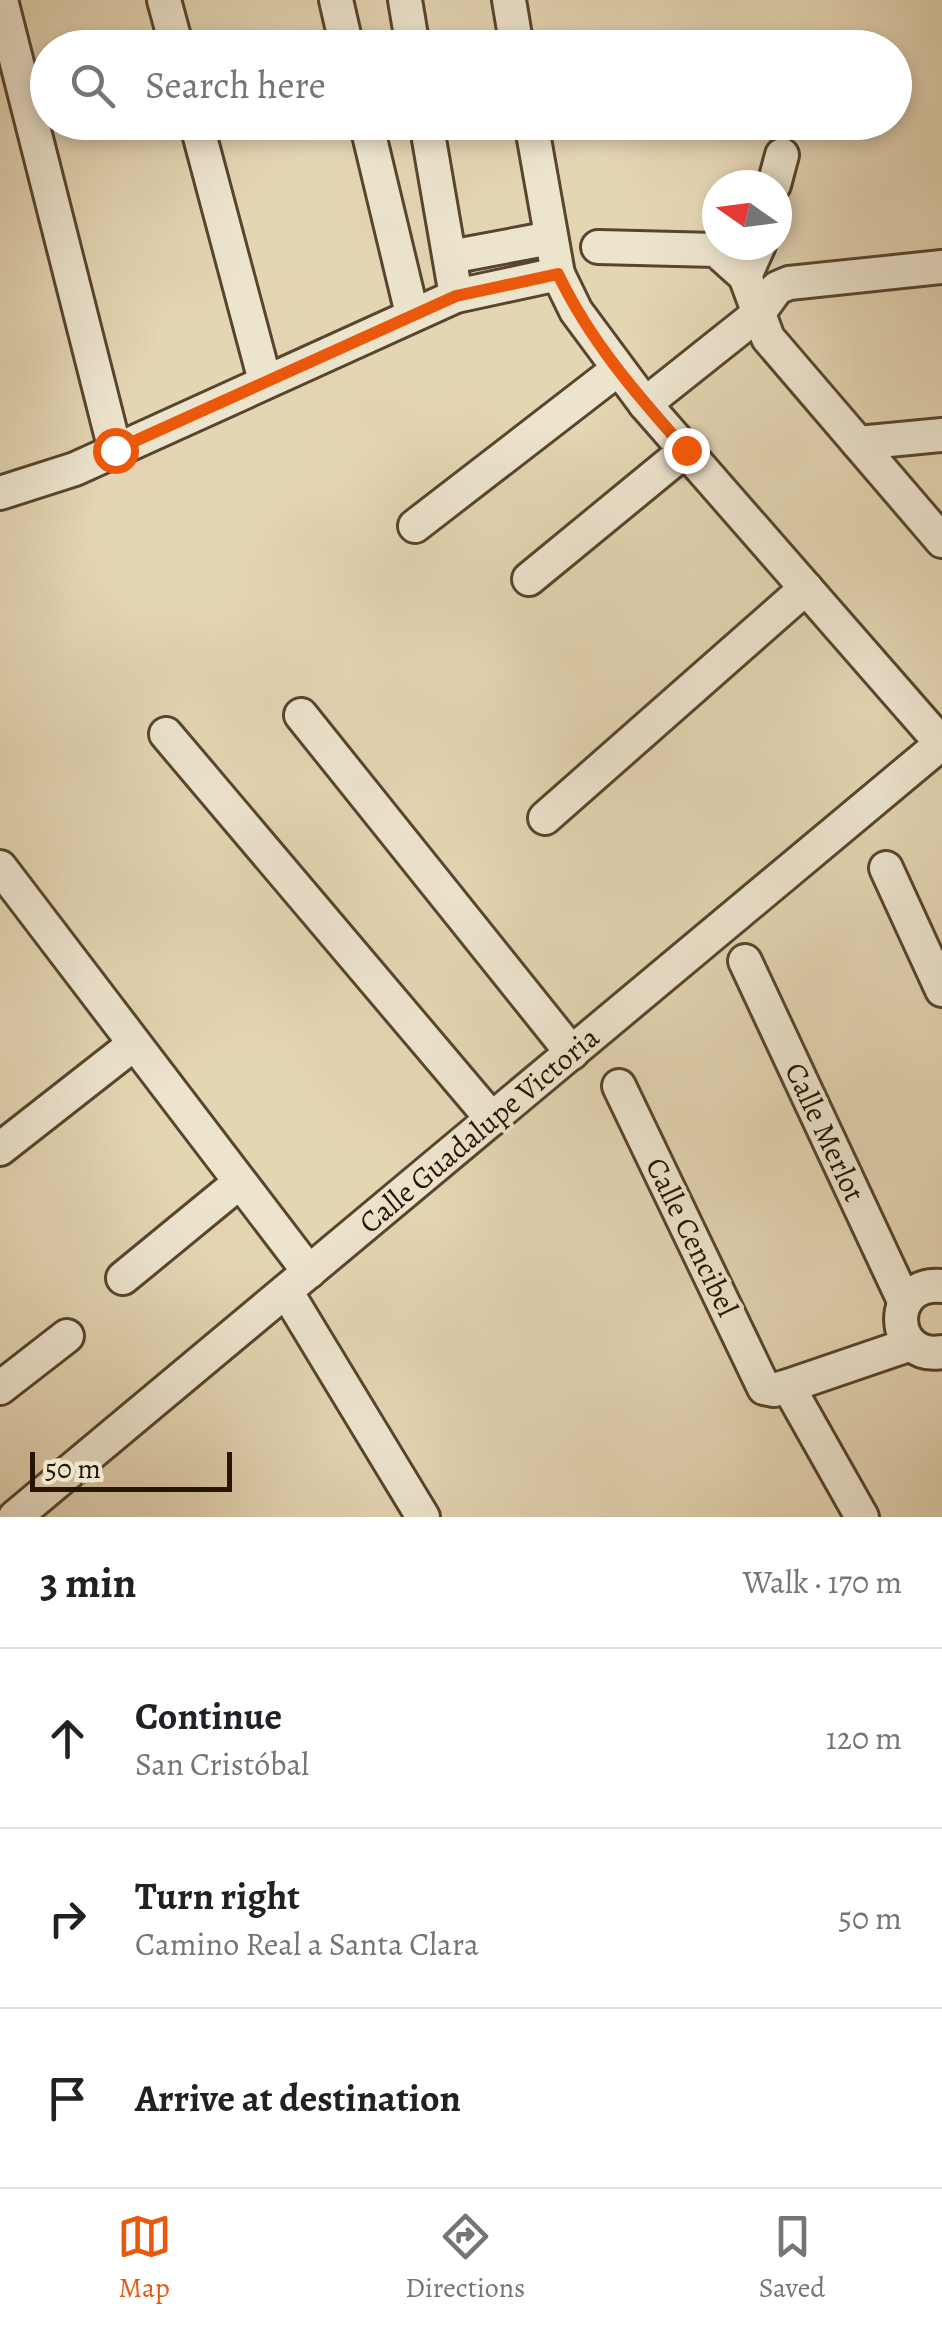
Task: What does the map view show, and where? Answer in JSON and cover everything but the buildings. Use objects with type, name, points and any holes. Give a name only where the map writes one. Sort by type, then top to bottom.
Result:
[{"type":"street","points":[[1,0],[30,114]]},
{"type":"street","points":[[164,0],[172,30]]},
{"type":"street","points":[[336,0],[343,30]]},
{"type":"street","points":[[405,0],[411,30]]},
{"type":"street","points":[[509,0],[515,30]]},
{"type":"street","points":[[36,140],[115,450]]},
{"type":"street","points":[[201,140],[264,381]]},
{"type":"street","points":[[370,140],[412,314]]},
{"type":"street","points":[[429,140],[456,296]]},
{"type":"street","points":[[534,140],[558,274],[576,311],[645,404],[942,744]]},
{"type":"street","points":[[450,256],[551,238]]},
{"type":"street","points":[[598,247],[716,250],[745,276],[768,338],[942,541]]},
{"type":"street","points":[[745,276],[752,260]]},
{"type":"street","points":[[645,404],[758,314],[778,288],[790,283],[942,268]]},
{"type":"street","points":[[0,494],[75,469],[456,296],[558,274]]},
{"type":"street","points":[[415,526],[617,370]]},
{"type":"street","points":[[858,443],[942,435]]},
{"type":"street","points":[[529,579],[686,450]]},
{"type":"street","points":[[544,818],[806,588]]},
{"type":"street","points":[[302,715],[572,1052]]},
{"type":"street","points":[[166,734],[492,1119]]},
{"type":"street","name":"Calle Guadalupe Victoria","points":[[16,1517],[942,744]]},
{"type":"street","points":[[0,867],[240,1182],[423,1517]]},
{"type":"street","points":[[886,868],[942,990]]},
{"type":"street","name":"Calle Merlot","points":[[745,960],[904,1303],[901,1325],[927,1348]]},
{"type":"street","points":[[0,1149],[134,1044]]},
{"type":"street","name":"Calle Cencibel","points":[[619,1086],[776,1387],[862,1517]]},
{"type":"street","points":[[123,1278],[240,1182]]},
{"type":"street","points":[[904,1303],[918,1289],[942,1286]]},
{"type":"street","points":[[5,1375],[67,1336]]},
{"type":"street","points":[[776,1387],[927,1348]]},
{"type":"route","points":[[115,450],[456,296],[558,274],[576,311],[617,370],[686,450]]}]
